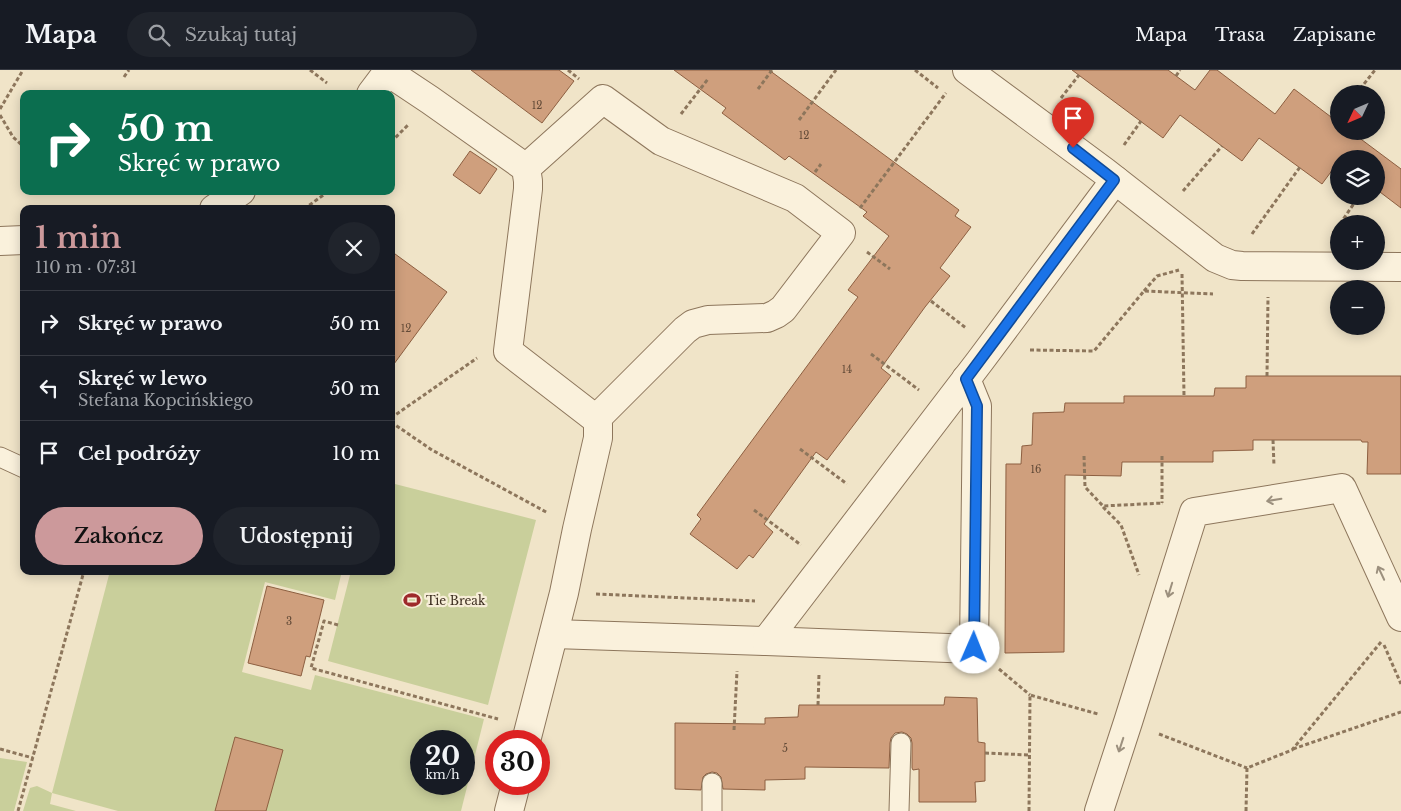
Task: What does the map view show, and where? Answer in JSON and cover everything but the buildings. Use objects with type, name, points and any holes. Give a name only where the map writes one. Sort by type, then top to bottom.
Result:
[{"type":"street","points":[[374,90],[389,71],[526,168],[528,189],[508,351],[596,419],[598,426],[598,438],[564,593],[529,730]]},
{"type":"street","points":[[959,78],[1114,180],[1215,258],[1232,265],[1242,266],[1401,267]]},
{"type":"street","points":[[526,168],[603,99],[661,141],[795,198],[841,233],[784,309],[767,318],[708,320],[693,324],[596,419]]},
{"type":"street","points":[[766,641],[966,379],[1114,180]]},
{"type":"street","points":[[220,205],[235,195]]},
{"type":"street","points":[[0,241],[20,240]]},
{"type":"street","points":[[554,634],[974,648],[977,406],[966,379]]},
{"type":"street","points":[[1099,811],[1194,512],[1342,488],[1401,617]]},
{"type":"street","points":[[509,811],[513,795]]},
{"type":"lane","points":[[0,457],[20,466]]},
{"type":"lane","points":[[899,811],[901,743]]},
{"type":"lane","points":[[712,783],[712,811]]},
{"type":"path","points":[[0,109],[23,70]]},
{"type":"path","points":[[124,77],[129,70]]},
{"type":"path","points":[[310,70],[327,83]]},
{"type":"path","points":[[568,70],[583,82]]},
{"type":"path","points":[[758,89],[772,70]]},
{"type":"path","points":[[799,120],[836,70]]},
{"type":"path","points":[[1176,76],[1180,70]]},
{"type":"path","points":[[1363,85],[1375,70]]},
{"type":"path","points":[[841,233],[959,78]]},
{"type":"path","points":[[697,92],[708,79]]},
{"type":"path","points":[[0,115],[13,137],[20,144]]},
{"type":"path","points":[[1162,216],[1222,146]]},
{"type":"path","points":[[814,173],[821,164]]},
{"type":"path","points":[[1242,266],[1251,236],[1300,167]]},
{"type":"path","points":[[309,205],[323,195]]},
{"type":"path","points":[[992,344],[1007,350],[1094,351],[1144,291],[1220,294]]},
{"type":"path","points":[[1182,293],[1184,396]]},
{"type":"path","points":[[1259,295],[1268,295],[1267,376]]},
{"type":"path","points":[[930,301],[954,318]]},
{"type":"path","points":[[395,415],[496,344],[508,351]]},
{"type":"path","points":[[871,354],[902,378]]},
{"type":"path","points":[[395,425],[432,450],[577,529]]},
{"type":"path","points":[[1273,440],[1274,467]]},
{"type":"path","points":[[800,449],[833,474]]},
{"type":"path","points":[[1084,456],[1085,487],[1121,525],[1149,601],[1162,615]]},
{"type":"path","points":[[1162,456],[1162,503]]},
{"type":"path","points":[[1103,506],[1169,503]]},
{"type":"path","points":[[754,510],[786,534]]},
{"type":"path","points":[[18,811],[83,575]]},
{"type":"path","points":[[564,593],[796,602]]},
{"type":"path","points":[[338,625],[324,621],[311,668],[485,715]]},
{"type":"path","points":[[734,730],[738,640]]},
{"type":"path","points":[[1292,750],[1382,642]]},
{"type":"path","points":[[974,648],[1030,694]]},
{"type":"path","points":[[818,705],[819,682]]},
{"type":"path","points":[[1246,811],[1246,768],[1401,712]]},
{"type":"path","points":[[0,749],[33,758]]},
{"type":"path","points":[[985,753],[1029,755]]},
{"type":"green space","points":[[395,484],[536,520],[488,705],[328,661],[350,575],[395,575]]},
{"type":"green space","points":[[109,575],[341,575],[335,600],[265,582],[242,672],[311,690],[315,675],[484,719],[475,755],[475,730],[410,730],[410,795],[465,795],[461,811],[118,811],[52,793]]},
{"type":"green space","points":[[0,758],[27,762],[14,811],[0,811]]},
{"type":"green space","points":[[37,786],[52,793],[50,804],[76,811],[23,811],[30,788]]},
{"type":"place","name":"Tie Break","points":[[412,600]]},
{"type":"route","points":[[974,648],[977,406],[966,379],[1114,180],[1073,148]]}]
